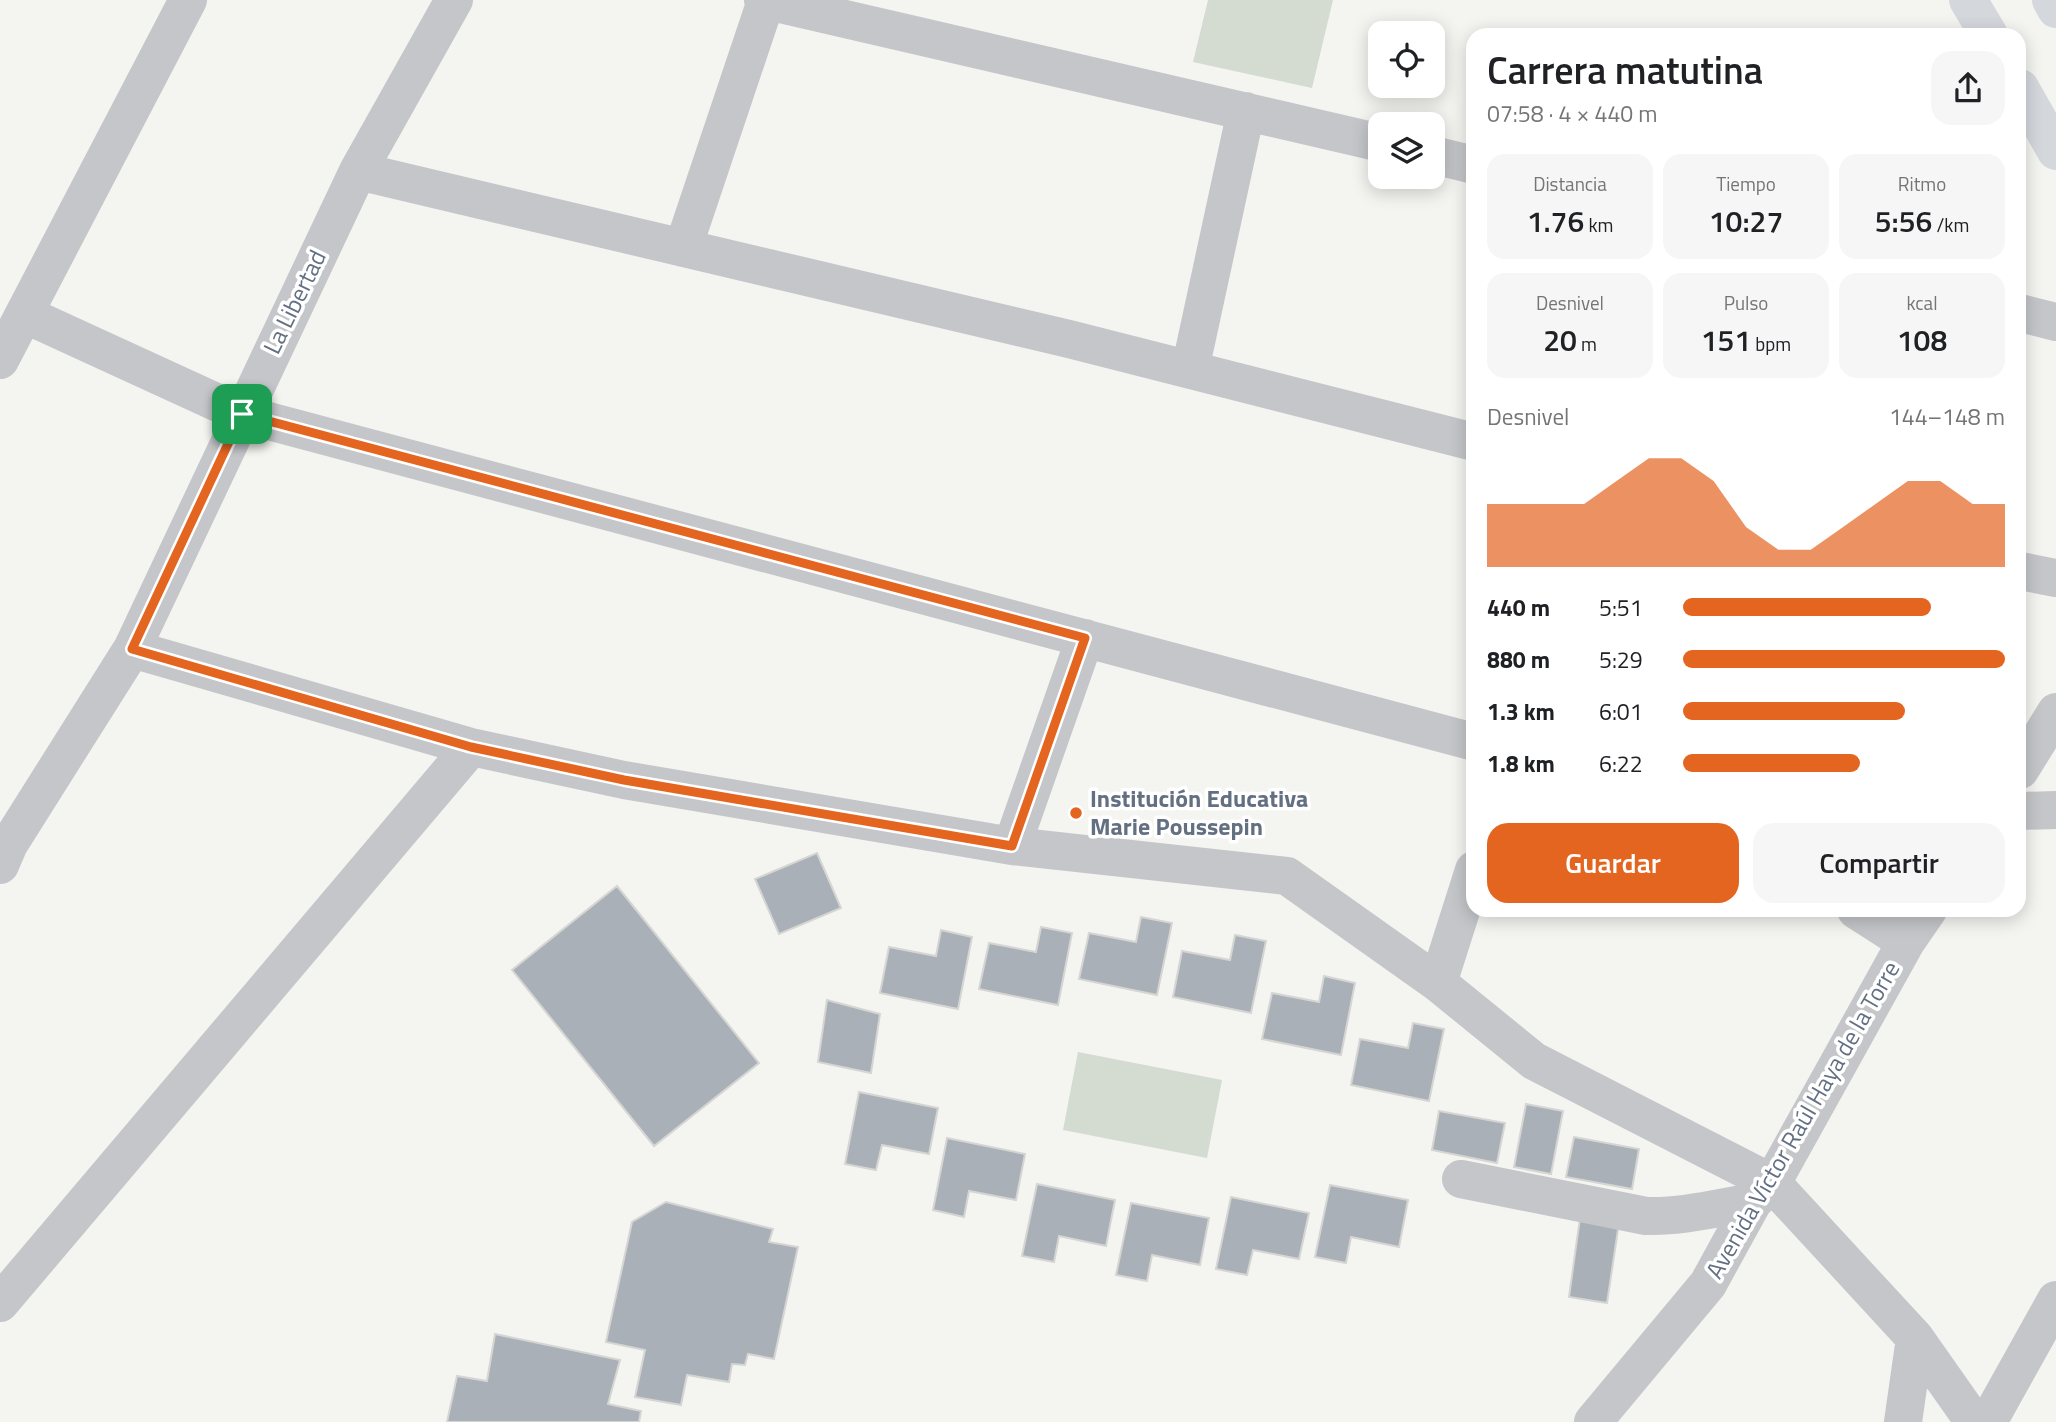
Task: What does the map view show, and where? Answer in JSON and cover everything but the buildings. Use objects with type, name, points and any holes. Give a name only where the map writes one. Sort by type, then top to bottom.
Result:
[{"type":"main road","points":[[1968,0],[1985,28]]},
{"type":"main road","points":[[2051,0],[2056,9]]},
{"type":"main road","points":[[2026,98],[2056,151]]},
{"type":"street","points":[[0,360],[188,0]]},
{"type":"street","name":"La Libertad","points":[[0,865],[9,844],[13,813],[132,649],[358,171],[454,0]]},
{"type":"street","points":[[683,248],[764,0],[1368,140]]},
{"type":"street","points":[[1190,370],[1246,111]]},
{"type":"street","points":[[1445,158],[1466,163]]},
{"type":"street","points":[[358,171],[1190,370],[1466,440]]},
{"type":"street","points":[[24,314],[242,414],[1466,740]]},
{"type":"street","points":[[2026,314],[2056,322]]},
{"type":"street","points":[[2026,572],[2056,578]]},
{"type":"street","points":[[1012,846],[1085,638]]},
{"type":"street","points":[[132,649],[471,747],[624,780],[1012,846],[1286,876],[1438,983],[1534,1060],[1763,1192],[1915,1338],[1974,1422]]},
{"type":"street","points":[[2026,760],[2056,712]]},
{"type":"street","points":[[0,1303],[471,747]]},
{"type":"street","points":[[2026,811],[2056,810]]},
{"type":"street","points":[[1438,983],[1466,895]]},
{"type":"street","points":[[1867,917],[1906,942]]},
{"type":"street","name":"Avenida Víctor Raúl Haya de la Torre","points":[[1593,1422],[1708,1284],[1906,942],[1923,917]]},
{"type":"street","points":[[1461,1179],[1646,1216],[1698,1213],[1763,1192]]},
{"type":"street","points":[[1988,1422],[2056,1300]]},
{"type":"street","points":[[1903,1422],[1915,1338]]},
{"type":"shaded area","points":[[1208,0],[1333,0],[1312,88],[1193,62]]},
{"type":"shaded area","points":[[1078,1052],[1222,1080],[1207,1158],[1063,1130]]},
{"type":"place","name":"Institución Educativa Marie Poussepin","points":[[1076,813]]},
{"type":"route","points":[[242,414],[1085,638],[1012,846],[624,780],[471,747],[132,649],[242,414]]}]
